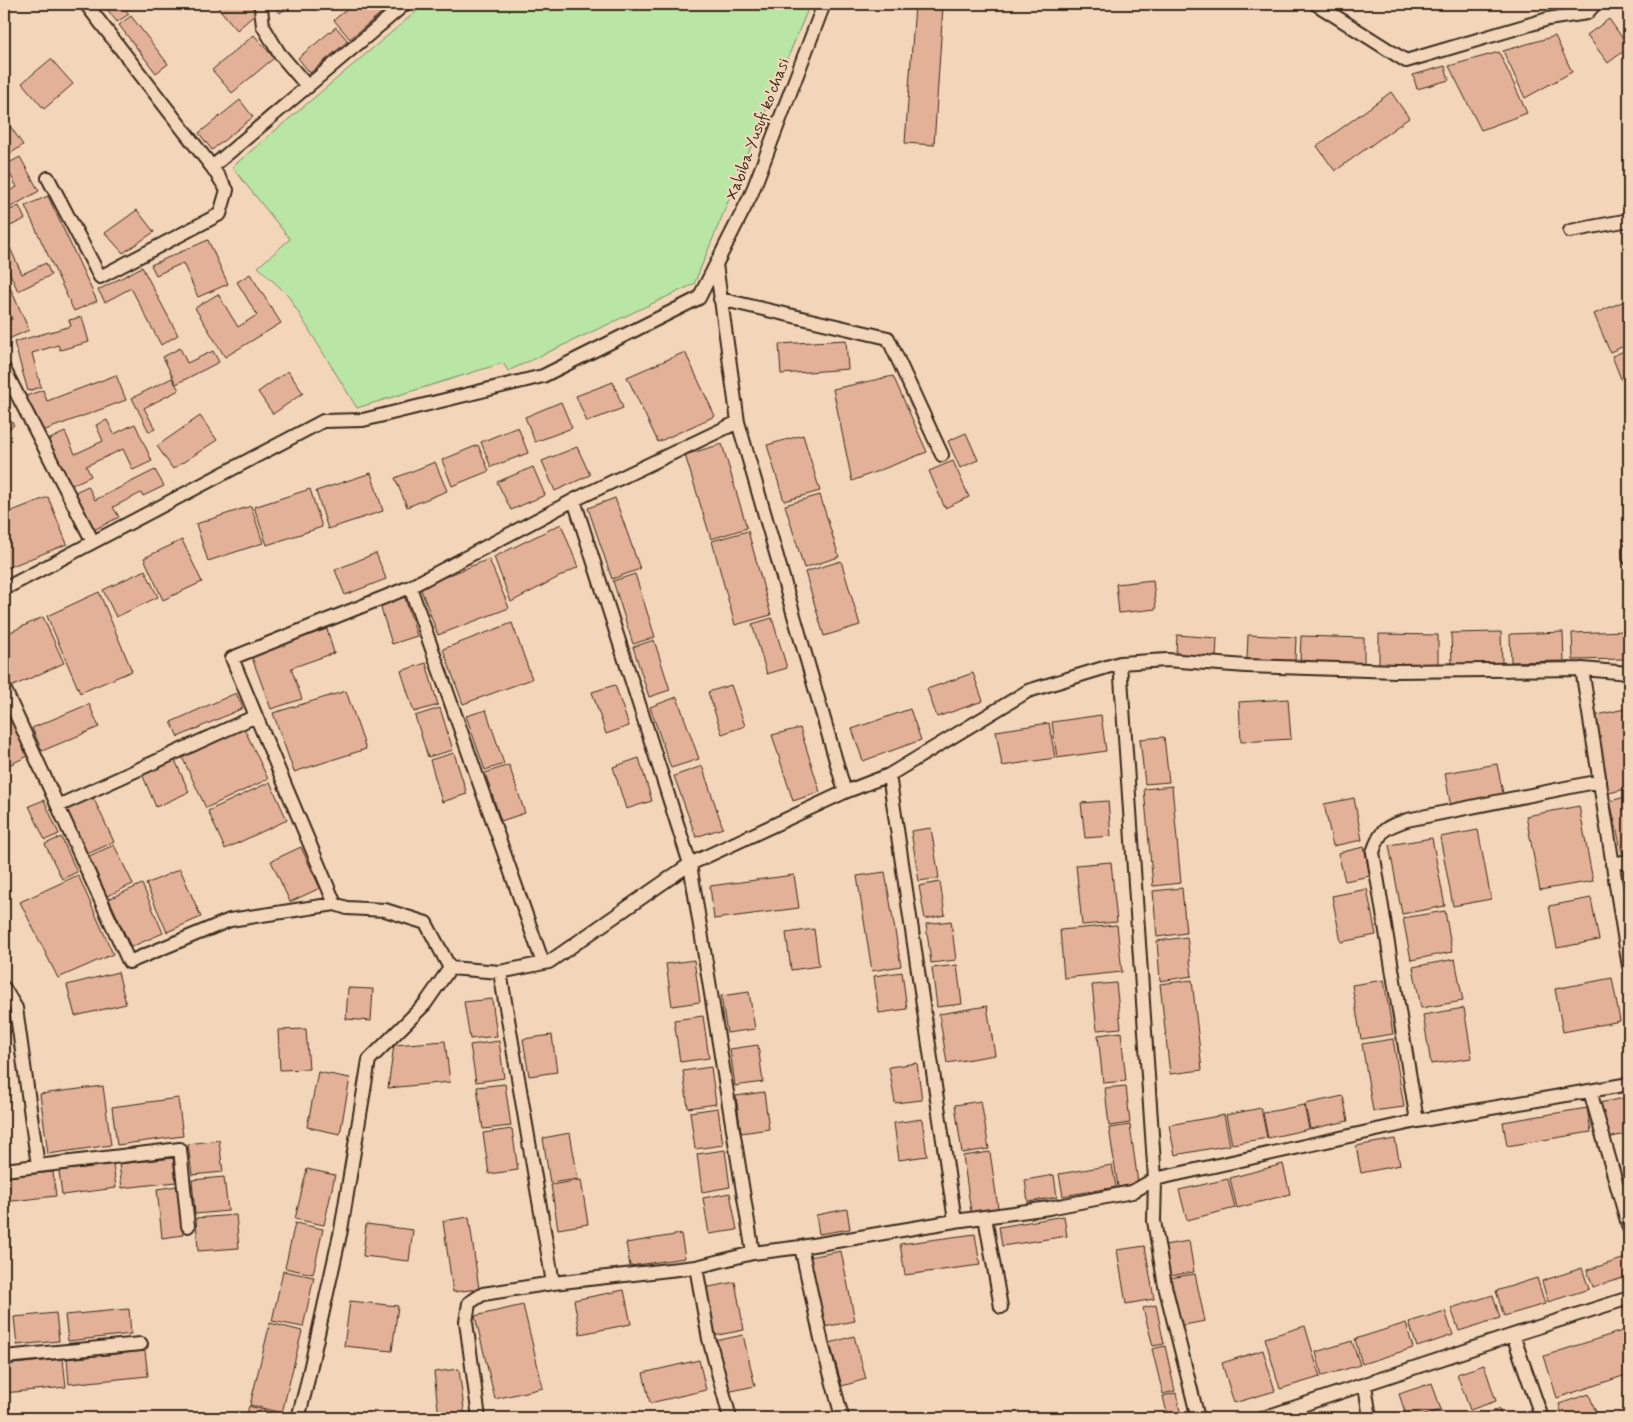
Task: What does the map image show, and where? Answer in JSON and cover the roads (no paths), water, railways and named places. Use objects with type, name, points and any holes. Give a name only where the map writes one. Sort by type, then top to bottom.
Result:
[{"type":"street","points":[[48,178],[100,277],[220,214],[226,190],[212,167],[86,4]]},
{"type":"street","points":[[212,167],[405,4]]},
{"type":"street","name":"Xabiba Yusufi ko'chasi","points":[[4,589],[323,421],[363,420],[543,376],[699,298],[752,195],[824,4]]},
{"type":"street","points":[[1316,4],[1406,61],[1588,7]]},
{"type":"street","points":[[261,8],[263,26],[279,53],[308,86]]},
{"type":"street","points":[[1570,231],[1629,220]]},
{"type":"street","points":[[716,264],[738,422],[845,792]]},
{"type":"street","points":[[720,299],[888,338],[942,455]]},
{"type":"street","points":[[4,369],[93,542]]},
{"type":"street","points":[[335,904],[232,658],[410,587],[574,500],[738,422]]},
{"type":"street","points":[[574,500],[690,864],[753,1253]]},
{"type":"street","points":[[1629,550],[1629,558]]},
{"type":"street","points":[[410,587],[543,963]]},
{"type":"street","points":[[450,968],[500,972],[549,962],[690,864],[845,792],[889,775],[1028,691],[1120,664],[1167,660],[1246,666],[1396,671],[1582,669],[1629,674]]},
{"type":"street","points":[[1120,664],[1155,1179],[1154,1221],[1165,1286],[1198,1418]]},
{"type":"street","points":[[1582,669],[1629,967]]},
{"type":"street","points":[[4,688],[129,962],[230,920],[335,904],[347,908],[385,910],[426,923],[450,968]]},
{"type":"street","points":[[58,806],[256,716]]},
{"type":"street","points":[[889,775],[955,1221]]},
{"type":"street","points":[[1417,1121],[1373,852],[1378,837],[1387,827],[1407,820],[1600,781]]},
{"type":"street","points":[[1612,864],[1629,861]]},
{"type":"street","points":[[298,1418],[341,1230],[369,1060],[426,1004],[450,968]]},
{"type":"street","points":[[500,972],[553,1282]]},
{"type":"street","points":[[4,988],[16,1008],[38,1166]]},
{"type":"street","points":[[479,1418],[466,1322],[469,1303],[483,1294],[553,1282],[696,1268],[753,1253],[1048,1208],[1132,1192],[1155,1179],[1417,1121],[1629,1084]]},
{"type":"street","points":[[1590,1091],[1629,1228]]},
{"type":"street","points":[[4,1170],[180,1149],[188,1226]]},
{"type":"street","points":[[985,1217],[1001,1307]]},
{"type":"street","points":[[801,1247],[822,1343],[842,1417]]},
{"type":"street","points":[[696,1268],[709,1340],[730,1418]]},
{"type":"street","points":[[1263,1418],[1629,1298]]},
{"type":"street","points":[[1513,1335],[1542,1418]]},
{"type":"street","points":[[4,1357],[142,1344]]},
{"type":"street","points":[[1365,1386],[1370,1418]]}]
